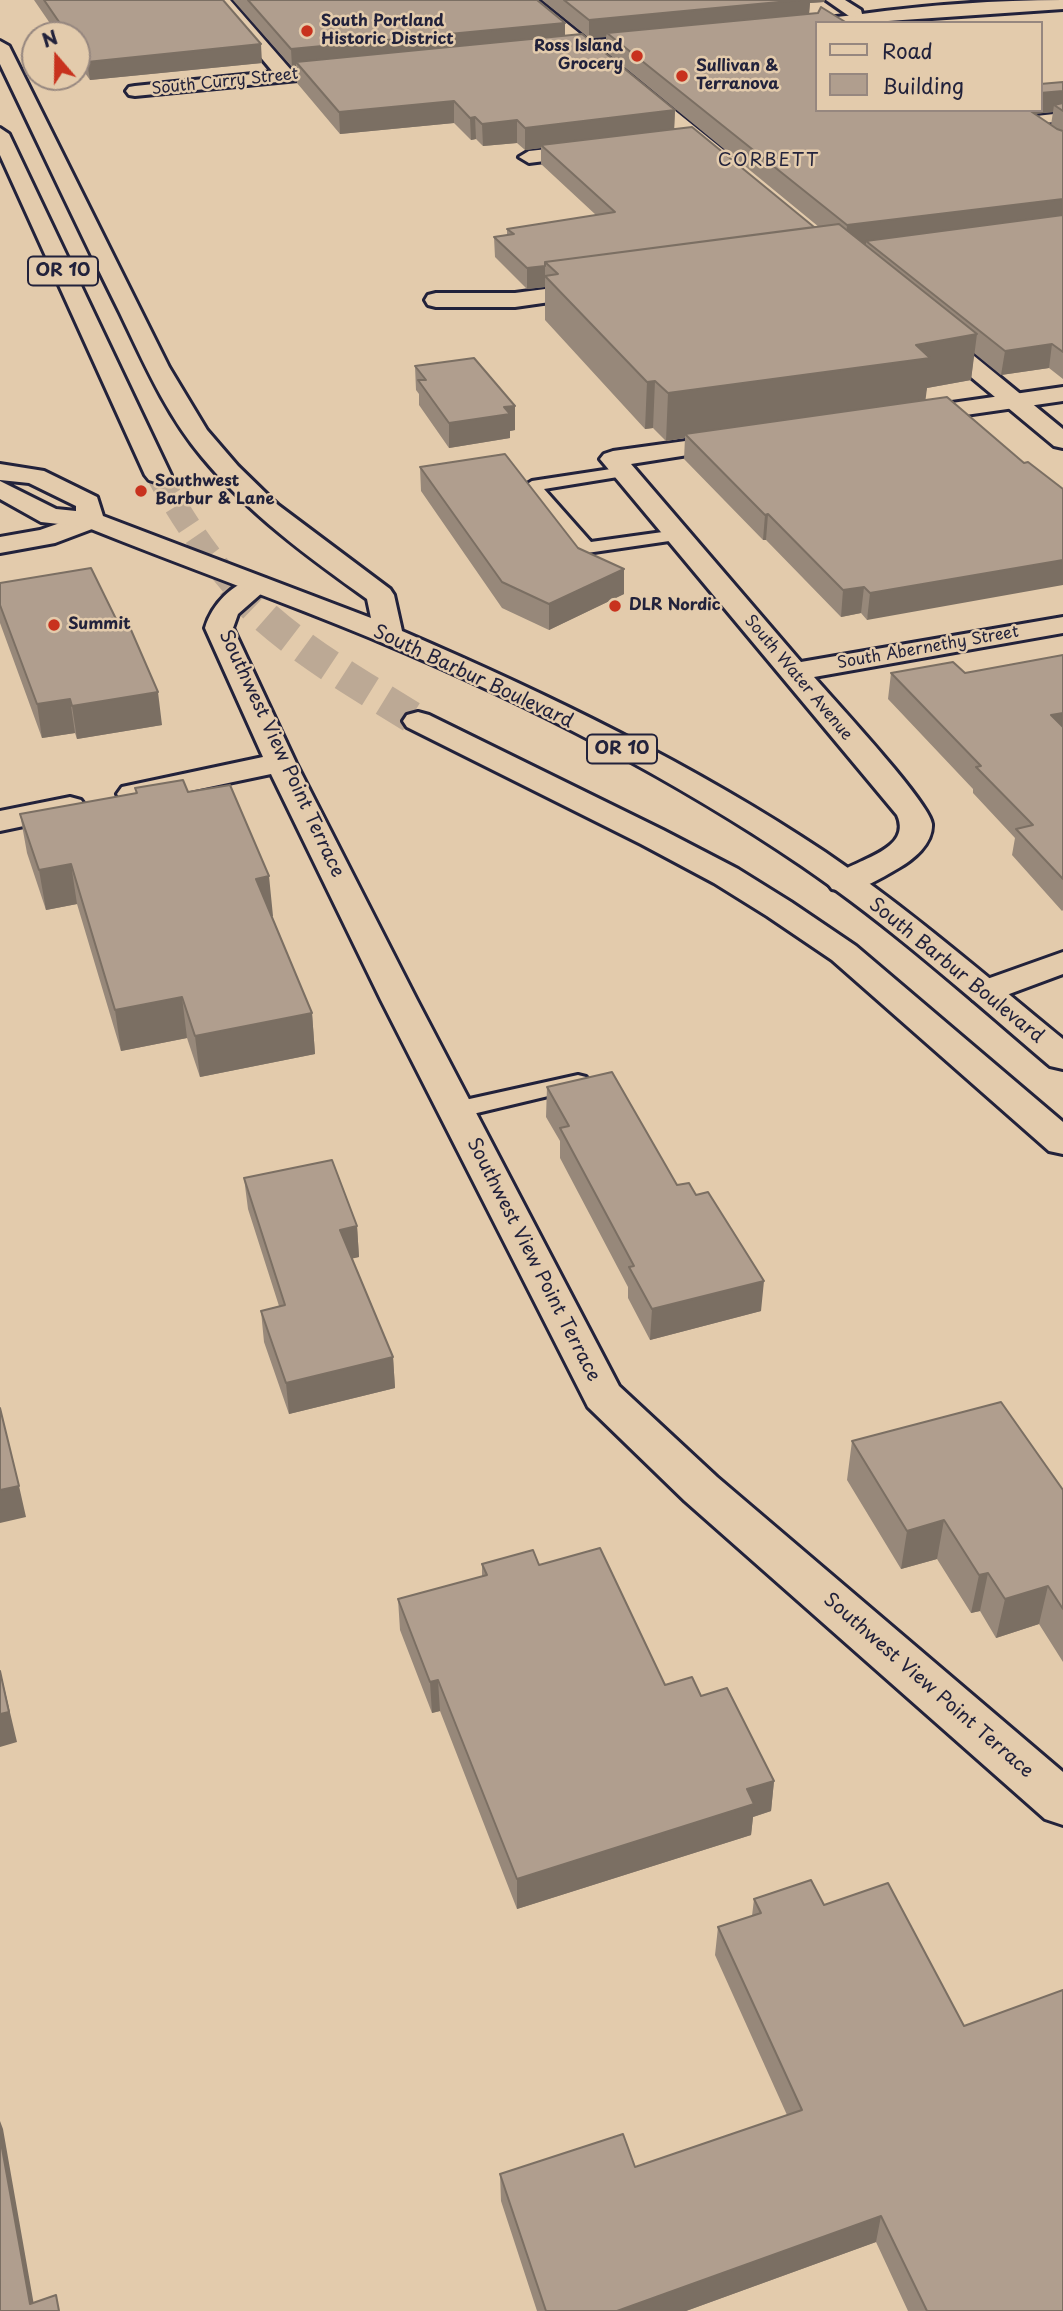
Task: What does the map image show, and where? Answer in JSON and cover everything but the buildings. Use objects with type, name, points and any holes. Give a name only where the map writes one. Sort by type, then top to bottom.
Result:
[{"type":"street","points":[[221,0],[286,76]]},
{"type":"street","points":[[528,0],[741,175]]},
{"type":"street","points":[[834,0],[863,18]]},
{"type":"street","points":[[841,21],[1011,3],[1063,4]]},
{"type":"street","points":[[526,52],[672,38]]},
{"type":"street","name":"OR 10","points":[[0,46],[123,298],[171,393],[191,425],[233,476],[300,538],[380,595],[389,636]]},
{"type":"street","name":"South Curry Street","points":[[135,91],[366,68]]},
{"type":"street","points":[[1013,112],[1051,136]]},
{"type":"street","name":"OR 10","points":[[0,134],[158,475]]},
{"type":"street","points":[[671,141],[697,138]]},
{"type":"street","points":[[529,157],[606,148]]},
{"type":"street","points":[[436,300],[515,300],[625,286]]},
{"type":"street","points":[[912,316],[1063,441]]},
{"type":"street","points":[[887,419],[1063,394]]},
{"type":"street","points":[[619,465],[753,439]]},
{"type":"street","name":"South Water Avenue","points":[[619,465],[905,803],[916,820],[915,834],[890,862],[844,882]]},
{"type":"street","points":[[0,472],[35,476],[88,502],[91,520],[46,537],[0,545]]},
{"type":"street","name":"South Barbur Boulevard","points":[[0,489],[50,516],[91,520],[389,636],[510,691],[646,762],[776,835],[844,882],[985,992],[1063,1058]]},
{"type":"street","name":"Southwest View Point Terrace","points":[[257,585],[229,606],[221,617],[219,628],[281,763],[603,1396],[701,1489],[1063,1803]]},
{"type":"street","name":"South Abernethy Street","points":[[793,672],[1063,625]]},
{"type":"street","points":[[418,721],[652,836],[726,876],[779,909],[844,953],[1063,1142]]},
{"type":"street","points":[[0,821],[281,763]]},
{"type":"street","points":[[985,992],[1063,962]]},
{"type":"lane","points":[[1027,121],[1063,117]]},
{"type":"lane","points":[[619,465],[532,486],[587,548],[677,535]]},
{"type":"lane","points":[[456,1110],[600,1077]]},
{"type":"tunnel","points":[[158,475],[193,532],[234,586]]},
{"type":"tunnel","points":[[232,584],[252,605],[296,642],[418,721]]},
{"type":"place","name":"South Portland Historic District","points":[[307,31]]},
{"type":"place","name":"Ross Island Grocery","points":[[637,56]]},
{"type":"place","name":"Sullivan & Terranova","points":[[682,76]]},
{"type":"place","name":"Southwest Barbur & Lane","points":[[141,491]]},
{"type":"place","name":"DLR Nordic","points":[[615,606]]},
{"type":"place","name":"Summit","points":[[54,625]]},
{"type":"district","name":"CORBETT","points":[[769,161]]}]
